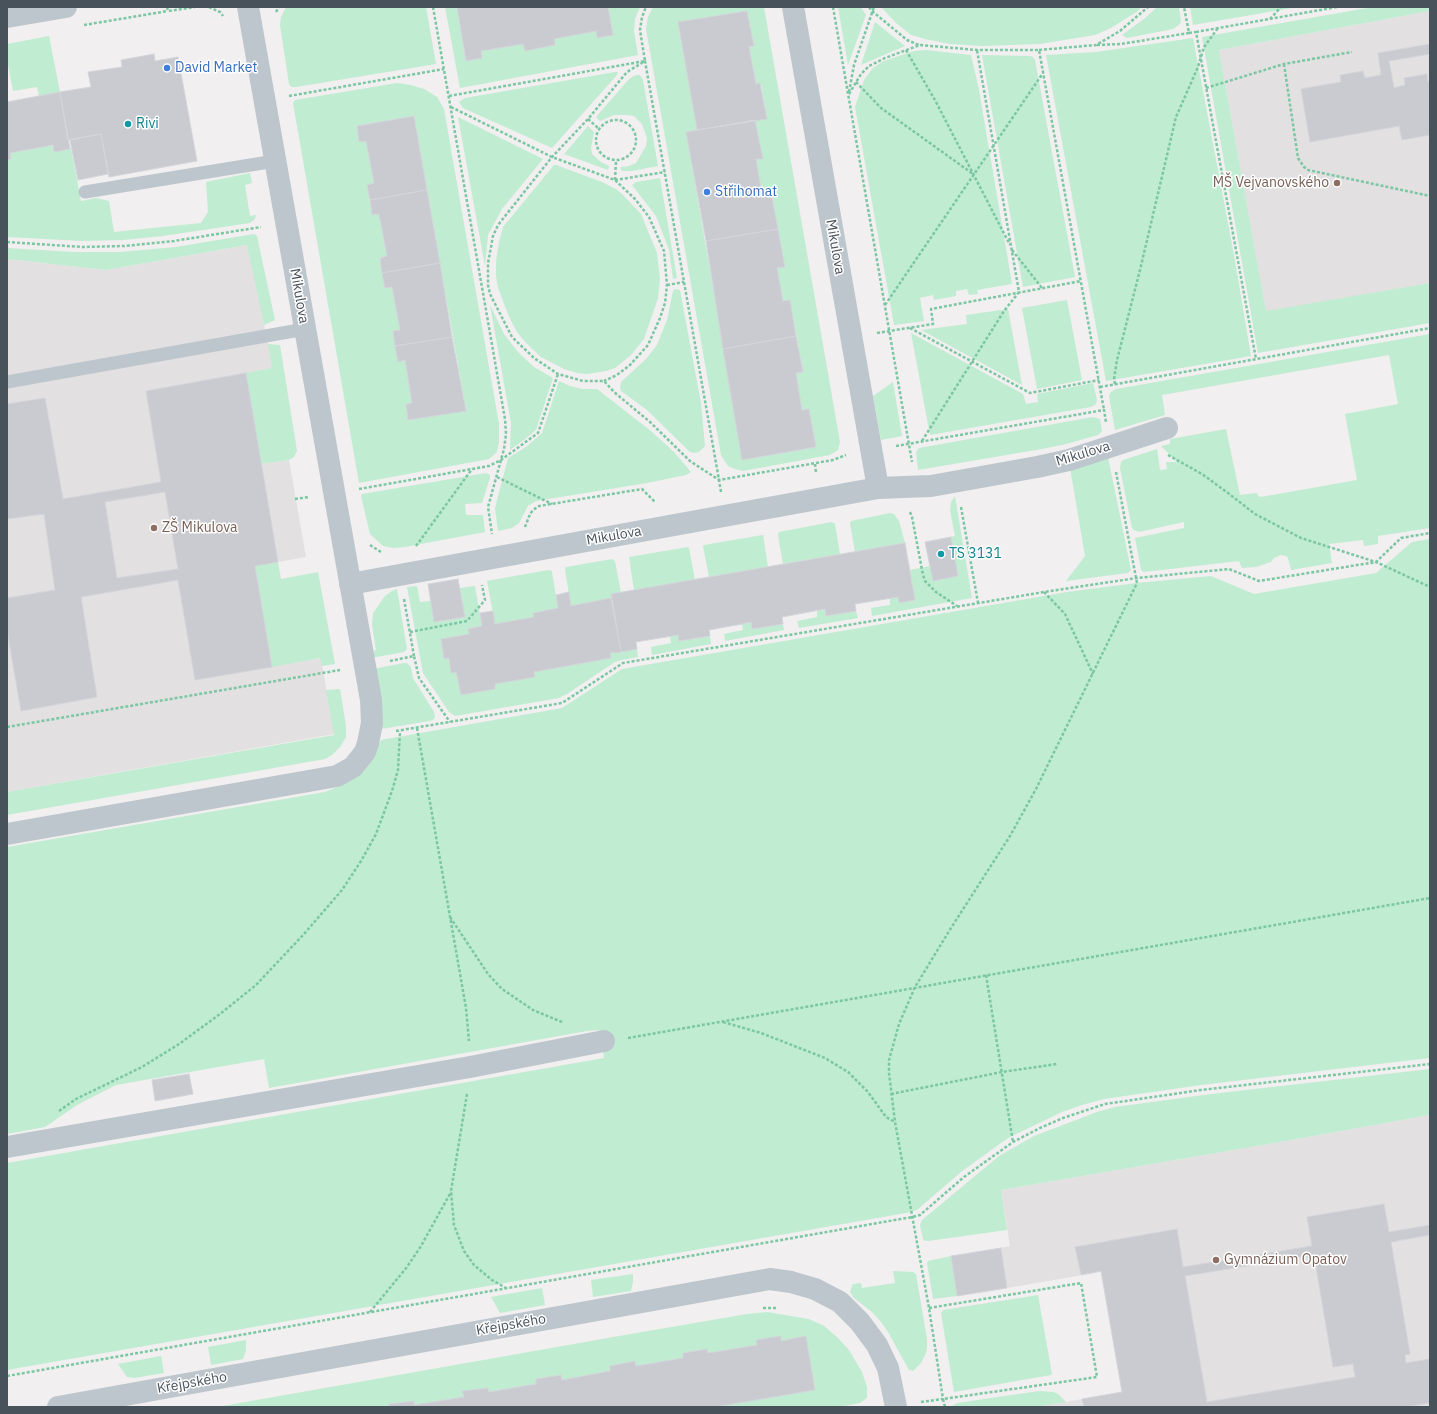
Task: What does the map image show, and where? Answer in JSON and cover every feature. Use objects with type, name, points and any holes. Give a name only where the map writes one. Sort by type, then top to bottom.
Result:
[{"type":"street","points":[[7,17],[66,7]]},
{"type":"street","name":"Mikulova","points":[[7,834],[337,776],[353,768],[365,752],[370,734],[372,712],[365,666],[248,7]]},
{"type":"street","name":"Mikulova","points":[[793,7],[878,488]]},
{"type":"street","name":"Mikulova","points":[[350,584],[878,488],[931,486],[1037,467],[1069,460],[1110,445],[1168,428]]},
{"type":"street","points":[[7,1147],[470,1067],[604,1041]]},
{"type":"street","name":"Křejpského","points":[[58,1407],[770,1279],[792,1282],[815,1289],[840,1302],[860,1322],[877,1345],[888,1368],[896,1406]]},
{"type":"lane","points":[[85,192],[275,161]]},
{"type":"lane","points":[[7,382],[305,329]]},
{"type":"path","points":[[82,25],[167,9],[195,7]]},
{"type":"path","points":[[433,7],[506,419],[506,434],[501,460],[488,507],[492,538]]},
{"type":"path","points":[[646,7],[642,17],[640,30],[725,516]]},
{"type":"path","points":[[833,7],[913,463]]},
{"type":"path","points":[[869,7],[907,40],[920,45],[976,50],[1039,50],[1121,44],[1337,7]]},
{"type":"path","points":[[849,94],[854,65],[874,7]]},
{"type":"path","points":[[1096,45],[1120,31],[1148,7]]},
{"type":"path","points":[[1184,7],[1189,33]]},
{"type":"path","points":[[1269,19],[1281,7]]},
{"type":"path","points":[[1115,384],[1114,379],[1117,360],[1176,117],[1198,67],[1200,56],[1204,47],[1218,28]]},
{"type":"path","points":[[1196,32],[1256,359]]},
{"type":"path","points":[[849,94],[861,74],[869,66],[885,58],[920,45]]},
{"type":"path","points":[[906,50],[936,102],[1012,249],[1042,288]]},
{"type":"path","points":[[922,442],[1004,311],[1019,292],[976,50]]},
{"type":"path","points":[[945,1407],[929,1308],[895,1122],[891,1094],[889,1060],[900,1024],[915,987],[1010,836],[1036,788],[1137,583],[1110,445],[1039,50]]},
{"type":"path","points":[[1206,88],[1284,64],[1352,52]]},
{"type":"path","points":[[449,96],[645,60]]},
{"type":"path","points":[[451,107],[552,157],[615,180],[635,199],[650,217],[664,251],[667,285],[665,303],[648,345],[630,365],[617,375],[604,381],[583,381],[558,374],[534,358],[512,337],[490,294],[488,286],[488,264],[493,236],[498,226],[552,157],[588,119],[627,72],[645,60]]},
{"type":"path","points":[[1284,64],[1298,158],[1304,167],[1308,170],[1430,196]]},
{"type":"path","points":[[284,96],[444,69]]},
{"type":"path","points":[[885,305],[1043,73]]},
{"type":"path","points":[[856,82],[881,108],[974,175]]},
{"type":"path","points":[[588,119],[598,128]]},
{"type":"path","points":[[610,120],[619,120],[628,123],[634,130],[636,139],[635,148],[630,155],[622,160],[616,161],[604,157],[598,151],[595,142],[598,128],[610,120]]},
{"type":"path","points":[[615,180],[616,161]]},
{"type":"path","points":[[615,180],[665,172]]},
{"type":"path","points":[[7,242],[83,247],[124,246],[174,241],[286,223]]},
{"type":"path","points":[[890,331],[933,324],[931,309],[1081,281]]},
{"type":"path","points":[[667,285],[684,282]]},
{"type":"path","points":[[482,287],[488,286]]},
{"type":"path","points":[[910,328],[1030,393],[1099,380]]},
{"type":"path","points":[[1100,387],[1430,328]]},
{"type":"path","points":[[295,499],[489,466],[501,460],[538,434],[558,374]]},
{"type":"path","points":[[604,381],[614,392],[650,422],[690,461],[719,480],[833,460],[843,456],[871,450],[1104,410]]},
{"type":"path","points":[[1162,452],[1202,474],[1255,514],[1301,538],[1376,562],[1430,587]]},
{"type":"path","points":[[414,548],[472,469]]},
{"type":"path","points":[[497,476],[552,504]]},
{"type":"path","points":[[957,482],[978,603]]},
{"type":"path","points":[[506,1288],[483,1273],[474,1265],[464,1251],[454,1225],[452,1191],[470,1067],[469,1034],[466,1008],[417,728],[562,703],[623,664],[978,603],[1137,578],[1229,569],[1259,581],[1376,562],[1401,538],[1430,533]]},
{"type":"path","points":[[921,567],[923,575],[930,586],[957,607]]},
{"type":"path","points":[[400,575],[419,678],[423,686],[450,722]]},
{"type":"path","points":[[410,632],[466,621],[484,600],[480,579]]},
{"type":"path","points":[[1044,592],[1065,614],[1093,674]]},
{"type":"path","points":[[365,666],[414,656]]},
{"type":"path","points":[[7,727],[341,670],[342,677]]},
{"type":"path","points":[[57,1112],[76,1099],[142,1067],[179,1044],[256,985],[304,934],[342,890],[376,834],[398,770],[400,731]]},
{"type":"path","points":[[604,1041],[721,1022],[1430,898]]},
{"type":"path","points":[[450,917],[488,974],[502,989],[533,1010],[567,1024]]},
{"type":"path","points":[[986,975],[1013,1142]]},
{"type":"path","points":[[721,1022],[761,1033],[825,1058],[848,1072],[868,1092],[886,1117],[895,1122]]},
{"type":"path","points":[[891,1094],[1002,1072],[1057,1064]]},
{"type":"path","points":[[7,1376],[912,1217],[920,1215],[964,1177],[1013,1142],[1063,1118],[1105,1104],[1200,1090],[1430,1064]]},
{"type":"path","points":[[370,1313],[407,1267],[421,1246],[452,1191]]},
{"type":"path","points":[[896,1406],[1097,1377],[1081,1283],[929,1308]]},
{"type":"path","points":[[757,1308],[780,1308]]},
{"type":"shaded area","name":"MŠ Vejvanovského","points":[[1430,11],[1430,283],[1266,312],[1219,50]]},
{"type":"shaded area","name":"ZŠ Mikulova","points":[[248,245],[273,368],[246,373],[261,464],[289,460],[306,557],[255,566],[272,666],[321,658],[334,734],[7,792],[7,259],[106,270]]},
{"type":"shaded area","name":"Gymnázium Opatov","points":[[1430,1115],[1430,1407],[1037,1407],[1122,1392],[1101,1272],[1007,1288],[1001,1248],[1010,1246],[1001,1190]]},
{"type":"green space","points":[[286,7],[426,7],[436,64],[291,87],[289,84],[280,25],[281,17]]},
{"type":"green space","points":[[445,7],[457,7],[466,61],[482,58],[481,51],[523,44],[525,51],[554,45],[554,39],[596,31],[597,38],[613,35],[608,7],[640,7],[635,19],[634,31],[638,55],[460,88]]},
{"type":"green space","points":[[653,7],[764,7],[840,442],[838,450],[830,455],[743,471],[728,466],[721,455],[646,29],[648,17]],"holes":[[[747,11],[754,46],[749,47],[756,84],[761,84],[767,118],[755,120],[762,158],[756,159],[762,194],[771,192],[785,266],[777,268],[783,301],[790,300],[803,372],[796,373],[802,410],[809,409],[816,447],[743,460],[686,132],[697,130],[678,23]]]},
{"type":"green space","points":[[838,7],[861,7],[866,15],[848,65]]},
{"type":"green space","points":[[882,7],[1141,7],[1138,11],[1111,28],[1095,35],[1040,44],[982,46],[950,44],[911,35],[896,23]]},
{"type":"green space","points":[[1157,7],[1179,7],[1180,24],[1173,29],[1127,38],[1122,35],[1144,19]]},
{"type":"green space","points":[[1190,7],[1298,7],[1193,25]]},
{"type":"green space","points":[[1373,7],[1430,7],[1430,11],[1219,50],[1266,311],[1430,283],[1430,323],[1258,353],[1202,37]]},
{"type":"green space","points":[[875,22],[905,46],[861,65]]},
{"type":"green space","points":[[49,36],[60,92],[39,96],[37,87],[13,91],[7,59],[7,44]]},
{"type":"green space","points":[[1193,38],[1234,255],[1251,356],[1106,381],[1046,55],[1096,52]]},
{"type":"green space","points":[[926,50],[971,55],[979,90],[1012,284],[977,290],[978,294],[969,295],[967,289],[956,291],[956,296],[934,300],[933,295],[920,298],[924,321],[894,325],[855,107],[864,80],[873,68],[890,59],[914,51]]},
{"type":"green space","points":[[982,55],[1030,56],[1035,60],[1075,277],[1023,287]]},
{"type":"green space","points":[[618,72],[617,75],[552,148],[463,108],[459,102],[465,98]]},
{"type":"green space","points":[[640,75],[643,80],[658,166],[632,171],[623,171],[621,170],[621,167],[636,163],[646,146],[647,138],[642,124],[634,116],[614,115],[600,121],[596,117],[630,78]]},
{"type":"green space","points":[[397,83],[424,89],[437,97],[444,109],[499,424],[499,441],[497,452],[489,459],[359,483],[293,103],[295,100]],"holes":[[[414,116],[466,410],[409,420],[406,404],[412,403],[405,360],[398,361],[393,332],[400,330],[392,287],[385,288],[380,258],[387,256],[379,214],[372,215],[367,185],[374,183],[366,141],[359,141],[357,126]]]},
{"type":"green space","points":[[458,117],[543,159],[502,209],[488,235],[485,266]]},
{"type":"green space","points":[[588,126],[594,132],[591,148],[592,154],[601,162],[609,166],[608,170],[564,154]]},
{"type":"green space","points":[[53,145],[54,152],[71,148],[81,201],[96,198],[109,201],[114,232],[201,223],[208,212],[206,182],[250,173],[252,183],[245,185],[250,216],[256,215],[255,219],[250,223],[163,236],[123,240],[82,241],[7,237],[7,160],[11,159],[10,153]]},
{"type":"green space","points":[[554,165],[602,182],[616,189],[641,214],[657,253],[660,279],[658,298],[644,339],[631,355],[615,368],[606,371],[587,374],[577,373],[564,369],[541,357],[517,332],[510,319],[498,288],[496,261],[503,227]]},
{"type":"green space","points":[[660,178],[677,278],[673,279],[669,250],[656,216],[632,185],[636,182]]},
{"type":"green space","points":[[254,234],[257,236],[275,320],[264,325],[247,245],[106,270],[7,259],[7,248],[75,252],[120,252],[176,247]]},
{"type":"green space","points":[[675,289],[680,290],[701,403],[705,446],[699,452],[694,453],[690,452],[647,410],[621,391],[620,387],[621,382],[646,359],[657,345],[667,320],[673,291]]},
{"type":"green space","points":[[1067,300],[1082,380],[1037,389],[1022,308]]},
{"type":"green space","points":[[490,305],[504,334],[518,352],[534,367],[553,378],[536,430],[510,450],[511,423]]},
{"type":"green space","points":[[1008,309],[1022,385],[921,330],[967,324],[966,315]]},
{"type":"green space","points":[[911,333],[1023,394],[1026,404],[1038,402],[1037,394],[1093,383],[1097,400],[1096,404],[1091,407],[930,435]]},
{"type":"green space","points":[[1430,334],[1430,528],[1378,536],[1378,544],[1364,546],[1363,540],[1329,544],[1332,563],[1291,570],[1288,558],[1281,555],[1274,558],[1271,562],[1256,567],[1242,568],[1239,561],[1144,572],[1141,570],[1135,538],[1184,528],[1184,522],[1139,532],[1132,528],[1120,468],[1123,460],[1157,449],[1160,470],[1167,469],[1166,462],[1177,462],[1161,446],[1170,444],[1170,439],[1226,429],[1240,495],[1257,493],[1258,496],[1261,497],[1357,480],[1345,414],[1398,404],[1389,355],[1162,395],[1165,415],[1115,430],[1109,396],[1111,392],[1116,389]]},
{"type":"green space","points":[[268,344],[280,345],[297,451],[294,457],[289,460],[261,464],[246,373],[272,368]]},
{"type":"green space","points":[[559,381],[582,389],[597,389],[651,431],[674,452],[691,472],[686,475],[647,483],[536,501],[528,506],[519,523],[512,528],[498,531],[495,508],[508,458],[526,447],[542,433]]},
{"type":"green space","points":[[893,382],[902,436],[881,440],[873,396]]},
{"type":"green space","points":[[1093,417],[1100,419],[1102,431],[1098,435],[1042,449],[918,470],[916,452],[919,448]]},
{"type":"green space","points":[[1108,457],[1131,570],[1128,573],[1066,581],[1085,556],[1070,468]]},
{"type":"green space","points":[[486,473],[490,475],[490,478],[482,503],[465,504],[466,515],[483,515],[485,532],[393,548],[383,546],[370,534],[361,496],[362,494]]},
{"type":"green space","points":[[955,496],[972,598],[872,616],[871,608],[890,605],[890,598],[898,597],[899,603],[914,600],[910,570],[930,566],[933,580],[958,576],[951,537],[955,536],[950,510],[951,502]]},
{"type":"green space","points":[[890,513],[894,514],[899,521],[905,543],[855,552],[850,523],[851,521]]},
{"type":"green space","points":[[832,522],[835,524],[840,554],[783,564],[778,535],[779,532]]},
{"type":"green space","points":[[763,535],[768,567],[709,577],[704,545]]},
{"type":"green space","points":[[1430,539],[1430,1058],[1201,1085],[1104,1099],[1082,1105],[1062,1112],[1008,1138],[961,1172],[917,1210],[906,1213],[7,1370],[7,1163],[604,1058],[603,1051],[610,1034],[597,1030],[587,1031],[269,1088],[264,1059],[116,1085],[77,1105],[45,1127],[7,1134],[7,847],[325,792],[342,785],[371,759],[381,740],[562,708],[622,669],[1067,592],[1137,583],[1211,576],[1254,594],[1376,573],[1412,542]]},
{"type":"green space","points":[[688,547],[695,580],[634,590],[629,557]]},
{"type":"green space","points":[[612,559],[615,561],[621,593],[611,594],[611,598],[571,606],[565,570],[566,567]]},
{"type":"green space","points":[[278,562],[281,579],[318,572],[335,664],[322,666],[320,658],[272,667],[255,566]]},
{"type":"green space","points":[[548,570],[552,571],[558,608],[533,613],[534,617],[495,624],[487,581]]},
{"type":"green space","points":[[417,586],[420,602],[431,601],[435,622],[465,617],[460,588],[475,586],[482,626],[468,629],[469,634],[441,639],[444,659],[449,658],[456,672],[461,695],[495,689],[495,684],[534,672],[610,658],[610,653],[637,649],[638,657],[615,662],[559,698],[455,716],[449,712],[423,673],[407,587]]},
{"type":"green space","points":[[397,589],[407,649],[404,652],[371,658],[371,651],[376,650],[372,625],[373,613],[385,596]]},
{"type":"green space","points":[[825,609],[826,616],[856,611],[858,618],[799,628],[797,621],[817,617],[817,611]]},
{"type":"green space","points":[[751,622],[752,629],[783,624],[784,630],[725,641],[724,634],[743,630],[742,624]]},
{"type":"green space","points":[[678,635],[680,641],[710,636],[711,644],[652,655],[651,647],[671,643],[670,636]]},
{"type":"green space","points":[[407,663],[411,667],[413,678],[434,712],[435,717],[430,721],[381,729],[373,669]]},
{"type":"green space","points":[[340,689],[346,726],[346,737],[340,747],[332,755],[325,759],[7,815],[7,792],[334,735],[326,690]]},
{"type":"green space","points":[[1430,1069],[1430,1115],[1001,1190],[1007,1230],[928,1241],[923,1239],[920,1225],[922,1220],[999,1156],[1034,1136],[1097,1112],[1115,1107],[1211,1094]]},
{"type":"green space","points":[[951,1256],[957,1296],[933,1299],[927,1263],[928,1261]]},
{"type":"green space","points":[[893,1271],[913,1272],[916,1274],[927,1347],[921,1363],[913,1371],[909,1370],[881,1322],[872,1312],[854,1298],[850,1292],[853,1284],[861,1283],[862,1288],[895,1283]]},
{"type":"green space","points":[[633,1274],[631,1291],[593,1297],[591,1280]]},
{"type":"green space","points":[[542,1288],[545,1305],[500,1313],[491,1297]]},
{"type":"green space","points":[[1038,1295],[1052,1374],[954,1392],[941,1313],[943,1310]]},
{"type":"green space","points":[[767,1312],[809,1319],[824,1326],[837,1337],[849,1350],[862,1372],[867,1387],[867,1398],[860,1403],[839,1407],[715,1407],[815,1390],[806,1337],[781,1341],[781,1337],[756,1340],[757,1345],[708,1353],[707,1349],[683,1353],[683,1358],[636,1366],[635,1361],[610,1366],[610,1371],[562,1380],[561,1375],[536,1379],[536,1384],[489,1392],[488,1388],[463,1391],[464,1397],[414,1405],[413,1401],[389,1404],[389,1407],[217,1407],[619,1336],[747,1314]]},
{"type":"green space","points":[[246,1340],[246,1350],[243,1359],[211,1365],[208,1347]]},
{"type":"green space","points":[[161,1356],[164,1373],[134,1378],[127,1377],[118,1364]]},
{"type":"green space","points":[[1039,1391],[1058,1394],[1066,1402],[1037,1407],[950,1407],[957,1403]]},
{"type":"building","points":[[457,7],[608,7],[613,35],[597,38],[596,31],[554,39],[555,45],[525,51],[523,44],[481,51],[482,58],[466,61]]},
{"type":"building","points":[[747,11],[754,46],[749,47],[756,84],[760,83],[767,119],[697,130],[678,22]]},
{"type":"building","points":[[1430,44],[1430,54],[1389,61],[1394,88],[1405,85],[1404,78],[1427,74],[1428,82],[1430,81],[1430,135],[1402,140],[1399,126],[1310,142],[1301,89],[1341,82],[1340,75],[1363,71],[1365,78],[1381,75],[1378,53]]},
{"type":"building","name":"Rivi","points":[[154,54],[155,61],[178,57],[197,161],[109,177],[101,134],[68,140],[60,92],[91,87],[88,72],[122,67],[121,60]]},
{"type":"building","points":[[60,92],[70,149],[54,152],[53,145],[10,153],[11,159],[7,160],[7,102]]},
{"type":"building","points":[[414,116],[427,190],[370,200],[367,185],[374,183],[366,141],[359,142],[357,126]]},
{"type":"building","points":[[755,120],[763,159],[756,159],[762,194],[771,192],[778,229],[706,241],[686,132]]},
{"type":"building","points":[[101,134],[108,174],[78,180],[70,140]]},
{"type":"building","points":[[427,190],[440,263],[382,273],[380,258],[387,256],[379,214],[372,215],[370,200]]},
{"type":"building","points":[[778,229],[785,267],[777,268],[783,301],[790,300],[796,336],[723,349],[706,241]]},
{"type":"building","points":[[440,263],[452,337],[395,346],[393,331],[400,330],[392,287],[385,288],[382,273]]},
{"type":"building","points":[[796,336],[803,372],[796,373],[802,410],[809,409],[816,447],[742,460],[723,349]]},
{"type":"building","points":[[452,337],[466,411],[408,420],[406,404],[412,403],[405,360],[398,362],[395,346]]},
{"type":"building","points":[[246,373],[278,562],[255,566],[272,667],[195,680],[178,580],[81,597],[97,697],[21,711],[7,630],[7,598],[55,590],[44,514],[7,519],[7,404],[45,398],[63,499],[161,482],[146,391]],"holes":[[[165,492],[178,569],[117,578],[105,502]]]},
{"type":"building","name":"TS 3131","points":[[951,537],[958,576],[933,581],[925,542]]},
{"type":"building","points":[[905,543],[915,600],[899,603],[898,597],[855,604],[856,611],[826,616],[825,609],[782,617],[783,624],[752,629],[751,622],[709,630],[710,636],[679,641],[678,635],[636,642],[637,649],[621,652],[611,594]]},
{"type":"building","points":[[458,579],[465,617],[434,622],[428,584]]},
{"type":"building","points":[[569,592],[571,606],[611,598],[621,652],[610,653],[611,658],[534,672],[535,677],[495,684],[495,689],[461,695],[456,672],[451,673],[449,658],[444,659],[441,639],[469,634],[468,629],[482,626],[480,613],[493,611],[495,624],[534,617],[533,613],[558,608],[556,595]]},
{"type":"building","points":[[189,1074],[193,1094],[155,1101],[152,1080]]},
{"type":"building","points":[[1384,1204],[1389,1232],[1430,1225],[1430,1235],[1391,1242],[1410,1354],[1405,1355],[1406,1363],[1430,1359],[1430,1403],[1405,1407],[1084,1407],[1082,1399],[1122,1392],[1101,1271],[1081,1275],[1075,1247],[1177,1229],[1183,1267],[1312,1246],[1307,1217]],"holes":[[[1314,1255],[1333,1367],[1353,1364],[1355,1377],[1207,1402],[1185,1276]]]},
{"type":"building","points":[[1001,1248],[1007,1288],[957,1296],[951,1256]]},
{"type":"building","points":[[781,1336],[781,1341],[806,1336],[815,1390],[715,1407],[389,1407],[389,1404],[414,1401],[414,1405],[464,1397],[462,1391],[488,1388],[489,1392],[536,1384],[536,1379],[561,1375],[562,1380],[610,1371],[610,1366],[635,1361],[636,1366],[683,1358],[683,1353],[707,1349],[708,1353],[757,1345],[756,1340]]},
{"type":"place","name":"David Market","points":[[167,68]]},
{"type":"place","name":"Rivi","points":[[128,124]]},
{"type":"place","name":"MŠ Vejvanovského","points":[[1337,183]]},
{"type":"place","name":"Střihomat","points":[[707,192]]},
{"type":"place","name":"ZŠ Mikulova","points":[[154,528]]},
{"type":"place","name":"TS 3131","points":[[941,554]]},
{"type":"place","name":"Gymnázium Opatov","points":[[1216,1260]]}]
